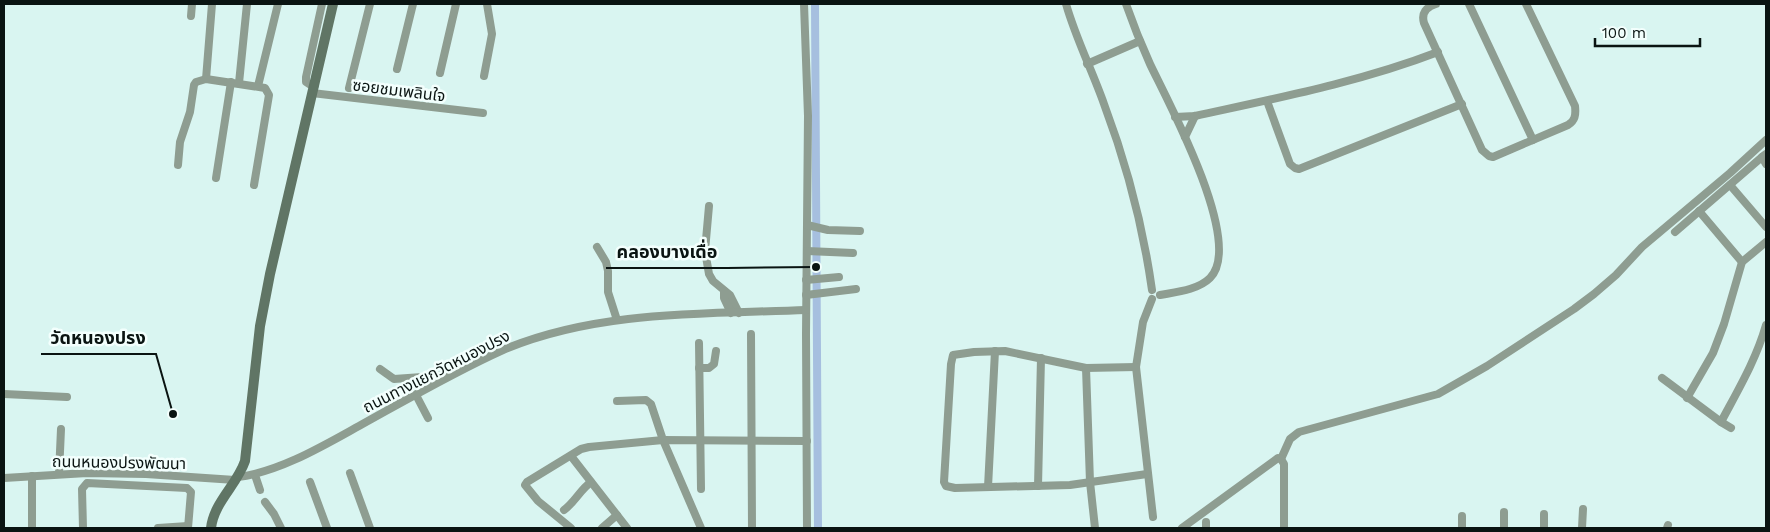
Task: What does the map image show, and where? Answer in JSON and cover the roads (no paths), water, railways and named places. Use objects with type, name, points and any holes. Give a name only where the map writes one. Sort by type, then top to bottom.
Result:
[{"type":"street","points":[[191,16],[192,4]]},
{"type":"street","points":[[206,79],[212,4]]},
{"type":"street","points":[[216,178],[235,83],[247,4]]},
{"type":"street","points":[[258,86],[278,4]]},
{"type":"street","points":[[313,89],[306,82],[306,77],[322,4]]},
{"type":"street","points":[[211,528],[216,510],[245,461],[260,326],[268,282],[333,4]]},
{"type":"street","points":[[349,88],[370,4]]},
{"type":"street","points":[[397,69],[413,4]]},
{"type":"street","points":[[440,73],[456,4]]},
{"type":"street","points":[[484,76],[492,34],[487,4]]},
{"type":"street","points":[[804,4],[812,226],[812,294],[806,310],[807,528]]},
{"type":"street","points":[[1066,4],[1087,64],[1104,102],[1130,182],[1140,222],[1152,290],[1149,296],[1152,299]]},
{"type":"street","points":[[1126,4],[1140,41],[1185,137],[1208,193],[1219,248],[1219,258],[1211,277],[1191,288],[1160,295],[1158,298],[1152,299]]},
{"type":"street","points":[[1436,4],[1427,8],[1422,18],[1482,150],[1489,156],[1497,156],[1568,126],[1572,123],[1576,113],[1526,4]]},
{"type":"street","points":[[1469,4],[1533,140]]},
{"type":"street","points":[[1087,64],[1140,41]]},
{"type":"street","points":[[1176,118],[1195,116],[1267,101],[1373,74],[1438,52]]},
{"type":"street","points":[[178,165],[180,142],[190,112],[196,82],[206,79],[258,86],[265,88],[269,95],[254,185]]},
{"type":"street","name":"ซอยชมเพลินใจ","points":[[313,89],[483,113]]},
{"type":"street","points":[[1267,101],[1290,164],[1299,169],[1462,104]]},
{"type":"street","points":[[1185,137],[1195,116]]},
{"type":"street","points":[[1284,528],[1284,464],[1282,459],[1290,439],[1299,432],[1438,394],[1487,366],[1574,309],[1616,275],[1642,247],[1766,140]]},
{"type":"street","points":[[1675,232],[1765,158]]},
{"type":"street","points":[[1730,185],[1766,227]]},
{"type":"street","points":[[709,206],[705,251],[706,263],[713,281],[724,291],[724,298],[735,313]]},
{"type":"street","points":[[1699,211],[1742,262]]},
{"type":"street","points":[[812,226],[828,230],[860,231]]},
{"type":"street","points":[[1687,398],[1713,353],[1722,331],[1742,262],[1766,242]]},
{"type":"street","points":[[597,247],[606,262],[608,292],[618,320]]},
{"type":"street","points":[[812,251],[853,253]]},
{"type":"street","points":[[812,280],[840,277]]},
{"type":"street","points":[[812,294],[856,289]]},
{"type":"street","points":[[1152,290],[1155,290],[1160,295]]},
{"type":"street","points":[[1152,299],[1144,322],[1136,367],[1153,517]]},
{"type":"street","name":"ถนนทางแยกวัดหนองปรง","points":[[236,479],[255,478],[329,443],[417,397],[452,375],[503,350],[530,340],[567,330],[618,320],[806,310]]},
{"type":"street","points":[[1721,422],[1752,365],[1766,325]]},
{"type":"street","points":[[751,334],[752,528]]},
{"type":"street","points":[[699,343],[701,489]]},
{"type":"street","points":[[699,368],[709,368],[714,364],[716,351]]},
{"type":"street","points":[[988,487],[995,351]]},
{"type":"street","points":[[1136,367],[1086,368],[1005,351],[953,355],[944,482],[949,488],[1070,485],[1147,474]]},
{"type":"street","points":[[1038,486],[1042,358]]},
{"type":"street","points":[[1086,368],[1090,482],[1096,528]]},
{"type":"street","points":[[380,370],[394,379],[452,375]]},
{"type":"street","points":[[1662,378],[1687,398],[1731,428]]},
{"type":"street","points":[[4,394],[67,397]]},
{"type":"street","points":[[417,397],[428,418]]},
{"type":"street","points":[[617,401],[646,400],[651,404],[663,440],[701,528]]},
{"type":"street","points":[[59,474],[61,429]]},
{"type":"street","points":[[571,528],[538,501],[524,485],[581,449],[663,440],[807,442]]},
{"type":"street","points":[[571,456],[627,528]]},
{"type":"street","points":[[1182,528],[1274,460],[1282,459]]},
{"type":"street","points":[[350,472],[370,528]]},
{"type":"street","name":"ถนนหนองปรงพัฒนา","points":[[4,478],[59,474],[146,474],[236,479]]},
{"type":"street","points":[[32,476],[32,528]]},
{"type":"street","points":[[255,478],[260,489]]},
{"type":"street","points":[[310,482],[327,528]]},
{"type":"street","points":[[564,510],[574,502],[583,488],[591,482]]},
{"type":"street","points":[[82,528],[82,489],[87,483],[187,488],[191,492],[188,527],[158,528]]},
{"type":"street","points":[[265,502],[281,528]]},
{"type":"street","points":[[1582,508],[1582,528]]},
{"type":"street","points":[[1504,512],[1504,528]]},
{"type":"street","points":[[1544,514],[1544,528]]},
{"type":"street","points":[[602,528],[617,515]]},
{"type":"street","points":[[1462,516],[1462,528]]},
{"type":"waterway","points":[[815,4],[818,528]]},
{"type":"place","name":"คลองบางเดื่อ","points":[[816,267]]},
{"type":"place","name":"วัดหนองปรง","points":[[173,414]]}]
